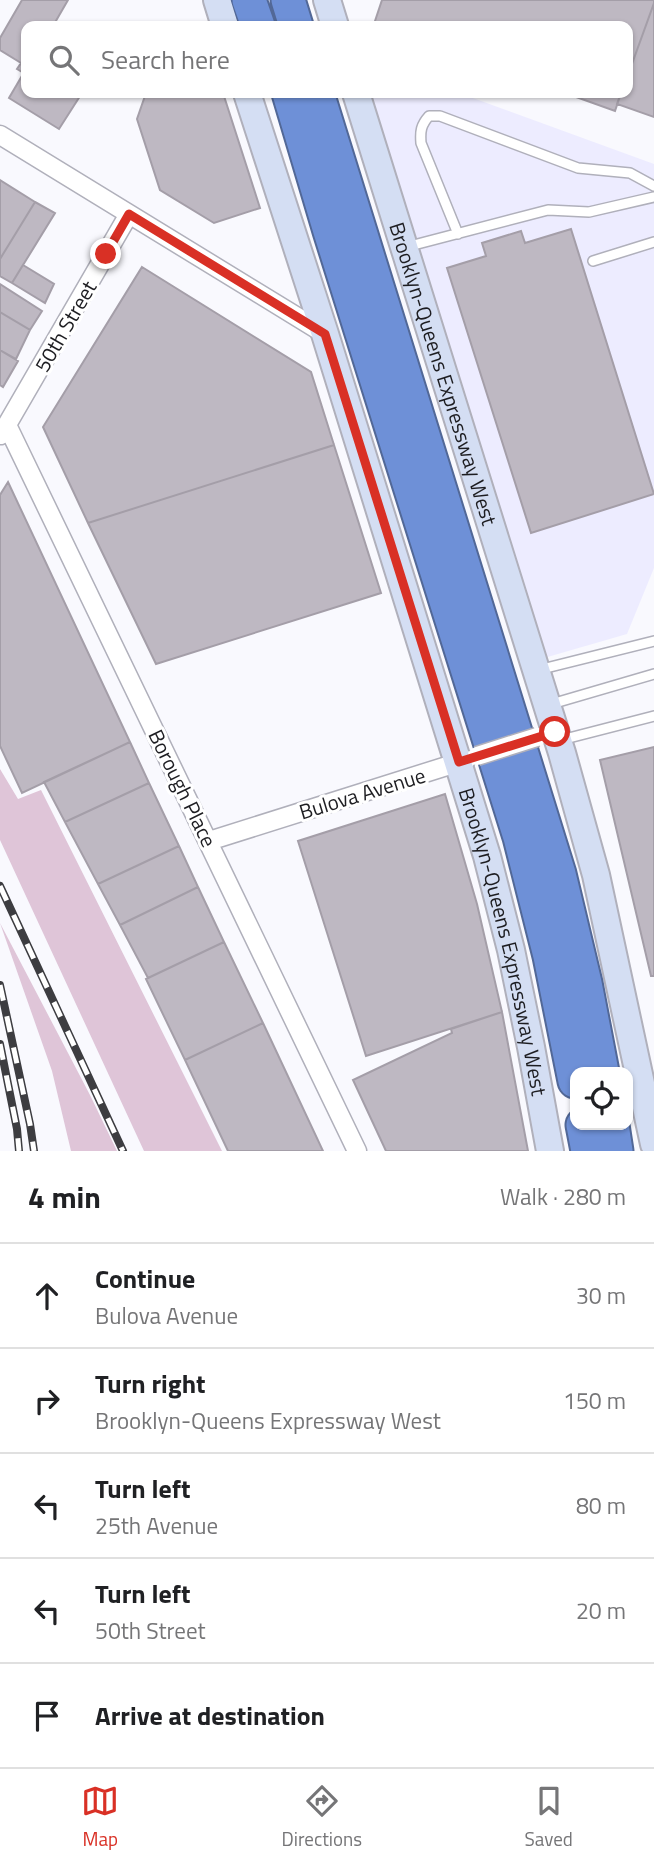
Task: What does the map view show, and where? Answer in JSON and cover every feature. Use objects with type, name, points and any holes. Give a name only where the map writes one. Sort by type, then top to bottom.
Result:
[{"type":"highway","points":[[249,0],[256,21]]},
{"type":"highway","points":[[261,0],[268,21]]},
{"type":"highway","points":[[288,0],[294,21]]},
{"type":"highway","points":[[283,98],[330,231]]},
{"type":"highway","name":"Brooklyn-Queens Expressway West","points":[[290,98],[520,837],[547,944],[572,1067]]},
{"type":"highway","name":"Brooklyn-Queens Expressway West","points":[[319,98],[559,874],[601,1067]]},
{"type":"highway","points":[[584,1130],[588,1151]]},
{"type":"highway","points":[[613,1130],[616,1151]]},
{"type":"street","points":[[217,0],[223,21]]},
{"type":"street","points":[[327,0],[333,21]]},
{"type":"street","name":"Brooklyn-Queens Expressway West","points":[[249,98],[468,759],[487,856],[511,950],[550,1151]]},
{"type":"street","name":"Brooklyn-Queens Expressway West","points":[[358,98],[548,706],[550,737],[596,875],[654,1144]]},
{"type":"street","points":[[0,135],[325,334]]},
{"type":"street","name":"50th Street","points":[[4,432],[129,214]]},
{"type":"street","name":"Borough Place","points":[[4,432],[209,841],[357,1151]]},
{"type":"street","name":"Bulova Avenue","points":[[209,841],[468,759],[550,737]]},
{"type":"lane","points":[[458,234],[421,143],[420,132],[429,116],[440,116],[578,168],[630,173],[654,186]]},
{"type":"lane","points":[[404,247],[548,210],[589,212],[654,197]]},
{"type":"lane","points":[[593,261],[654,242]]},
{"type":"lane","points":[[537,671],[654,641]]},
{"type":"lane","points":[[548,706],[654,674]]},
{"type":"lane","points":[[550,737],[654,716]]},
{"type":"shaded area","points":[[371,98],[473,98],[654,164],[654,568],[627,634],[544,658]]},
{"type":"shaded area","points":[[0,769],[18,799],[41,790],[222,1151],[144,1151],[0,840]]},
{"type":"shaded area","points":[[0,923],[117,1151],[71,1151],[52,1071]]},
{"type":"building","points":[[22,0],[68,0],[56,21],[21,21],[21,63],[0,50],[0,38]]},
{"type":"building","points":[[382,0],[654,0],[633,61],[633,21],[375,21]]},
{"type":"building","points":[[654,3],[654,117],[617,104],[619,98],[633,98],[633,61]]},
{"type":"building","points":[[21,78],[21,98],[79,98],[59,129],[9,98]]},
{"type":"building","points":[[144,98],[225,98],[260,208],[214,223],[160,190],[137,119]]},
{"type":"building","points":[[579,98],[619,98],[615,111]]},
{"type":"building","points":[[0,180],[35,202],[0,259]]},
{"type":"building","points":[[35,202],[55,213],[12,283],[0,276],[0,259]]},
{"type":"building","points":[[571,229],[654,494],[531,533],[447,268],[486,256],[482,243],[521,231],[525,243]]},
{"type":"building","points":[[23,265],[54,284],[45,303],[12,283]]},
{"type":"building","points":[[142,267],[311,372],[334,445],[88,523],[43,427]]},
{"type":"building","points":[[0,284],[42,311],[30,330],[0,312]]},
{"type":"building","points":[[0,312],[30,330],[16,359],[0,350]]},
{"type":"building","points":[[0,350],[18,361],[3,387],[0,385]]},
{"type":"building","points":[[334,445],[381,593],[156,664],[88,523]]},
{"type":"building","points":[[8,482],[130,742],[22,793],[0,746],[0,495]]},
{"type":"building","points":[[130,742],[149,783],[65,822],[44,782]]},
{"type":"building","points":[[654,747],[654,976],[651,976],[600,760]]},
{"type":"building","points":[[149,783],[179,846],[98,884],[65,822]]},
{"type":"building","points":[[445,794],[477,904],[502,1012],[366,1056],[298,841]]},
{"type":"building","points":[[179,846],[198,887],[120,925],[98,884]]},
{"type":"building","points":[[198,887],[224,942],[148,978],[120,925]]},
{"type":"building","points":[[224,942],[263,1023],[185,1060],[146,979]]},
{"type":"building","points":[[502,1012],[528,1151],[386,1151],[353,1080],[452,1033],[451,1029]]},
{"type":"building","points":[[263,1023],[323,1151],[228,1151],[185,1060]]},
{"type":"railway","points":[[0,886],[123,1151]]},
{"type":"railway","points":[[0,985],[34,1151]]},
{"type":"railway","points":[[0,1044],[19,1151]]},
{"type":"route","points":[[106,254],[129,214],[325,334],[459,762],[555,732]]}]
